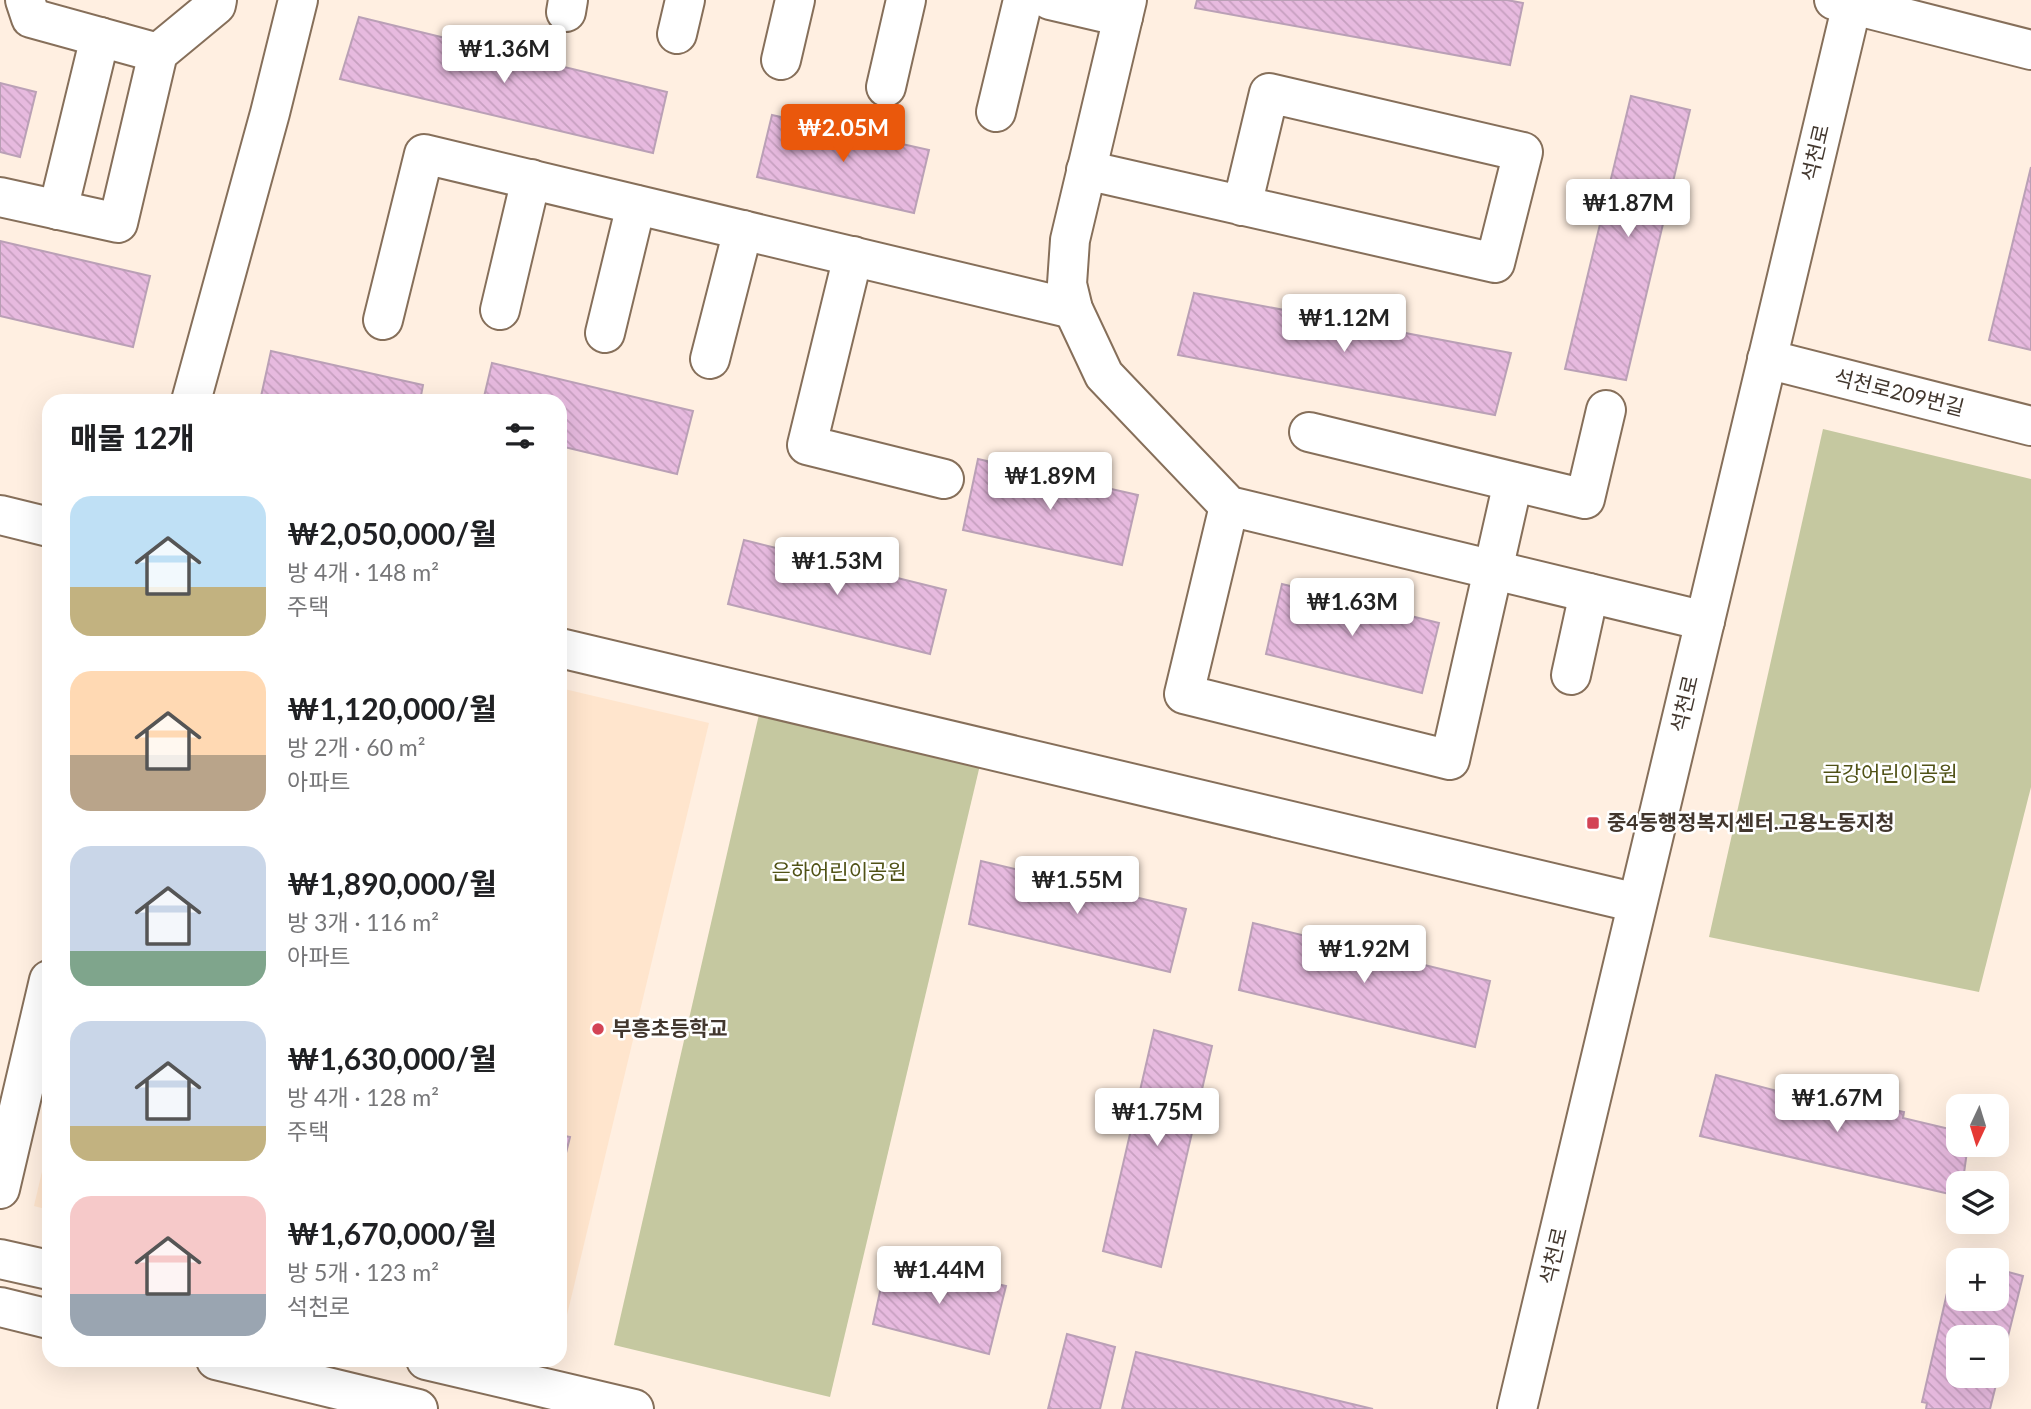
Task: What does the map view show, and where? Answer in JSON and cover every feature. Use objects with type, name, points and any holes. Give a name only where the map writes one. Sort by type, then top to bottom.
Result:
[{"type":"street","points":[[25,0],[31,18],[158,53]]},
{"type":"street","points":[[0,197],[118,223],[158,53],[216,5],[217,0]]},
{"type":"street","points":[[193,394],[298,0]]},
{"type":"street","points":[[781,60],[795,0]]},
{"type":"street","points":[[886,87],[906,0]]},
{"type":"street","points":[[996,112],[1023,0]]},
{"type":"street","points":[[1050,0],[1125,8],[1070,240],[1067,284],[1073,309],[1104,375],[1229,506],[1705,621]]},
{"type":"street","points":[[1846,1],[2031,50]]},
{"type":"street","name":"석천로","points":[[1517,1409],[1767,359],[1846,1]]},
{"type":"street","points":[[58,210],[100,37]]},
{"type":"street","points":[[1086,170],[1242,206],[1494,263],[1523,152],[1269,93],[1242,206]]},
{"type":"street","points":[[383,320],[424,154],[1073,309]]},
{"type":"street","points":[[500,310],[531,180]]},
{"type":"street","points":[[605,333],[636,205]]},
{"type":"street","points":[[710,359],[743,230]]},
{"type":"street","points":[[853,257],[807,444],[944,479]]},
{"type":"street","name":"석천로209번길","points":[[1767,359],[2031,426]]},
{"type":"street","points":[[1309,432],[1584,499],[1606,410]]},
{"type":"street","points":[[1229,506],[1184,694],[1450,760],[1513,482]]},
{"type":"street","points":[[0,515],[42,525]]},
{"type":"street","points":[[1571,675],[1589,593]]},
{"type":"street","points":[[567,650],[1637,903]]},
{"type":"street","points":[[0,1189],[42,1009]]},
{"type":"street","points":[[0,1259],[42,1268]]},
{"type":"street","points":[[0,1307],[42,1317]]},
{"type":"street","points":[[245,1367],[418,1409]]},
{"type":"street","points":[[456,1367],[634,1409]]},
{"type":"shaded area","name":"부흥초등학교","points":[[567,690],[709,723],[567,1315]]},
{"type":"shaded area","points":[[42,1171],[42,1208],[34,1206]]},
{"type":"green space","name":"금강어린이공원","points":[[1823,429],[2031,479],[2031,787],[1979,992],[1709,937]]},
{"type":"green space","name":"은하어린이공원","points":[[760,710],[980,765],[830,1397],[614,1345]]},
{"type":"building","points":[[1197,0],[1507,0],[1523,3],[1510,65],[1195,8]]},
{"type":"building","points":[[359,17],[667,92],[653,153],[340,79]]},
{"type":"building","points":[[0,83],[36,92],[20,157],[0,152]]},
{"type":"building","points":[[1631,96],[1690,110],[1626,380],[1565,369]]},
{"type":"building","points":[[772,115],[929,150],[914,213],[757,177]]},
{"type":"building","points":[[2031,167],[2031,350],[1989,340]]},
{"type":"building","points":[[0,241],[150,276],[133,347],[0,316]]},
{"type":"building","points":[[1194,293],[1511,353],[1495,415],[1178,355]]},
{"type":"building","points":[[271,351],[423,385],[421,394],[262,394]]},
{"type":"building","points":[[492,363],[693,411],[677,474],[567,448],[567,394],[485,394]]},
{"type":"building","points":[[978,459],[1138,495],[1122,565],[963,530]]},
{"type":"building","points":[[744,540],[946,590],[930,654],[728,604]]},
{"type":"building","points":[[1282,584],[1439,623],[1422,693],[1266,654]]},
{"type":"building","points":[[981,861],[1186,909],[1170,972],[969,924]]},
{"type":"building","points":[[1253,923],[1490,981],[1475,1047],[1239,990]]},
{"type":"building","points":[[1154,1030],[1212,1046],[1161,1267],[1103,1251]]},
{"type":"building","points":[[1716,1075],[1781,1092],[1783,1086],[1904,1112],[1903,1118],[1946,1128],[1946,1157],[1966,1157],[1964,1171],[1946,1171],[1946,1193],[1700,1136]]},
{"type":"building","points":[[887,1259],[1006,1286],[989,1354],[873,1324]]},
{"type":"building","points":[[2009,1272],[2023,1276],[2009,1332],[2009,1325],[1946,1325],[1946,1388],[1995,1388],[1990,1409],[1926,1409],[1927,1403],[1922,1402],[1946,1297],[1946,1311],[2009,1311]]},
{"type":"building","points":[[1067,1334],[1115,1347],[1100,1409],[1048,1409]]},
{"type":"building","points":[[1136,1352],[1373,1409],[1122,1409]]},
{"type":"place","name":"중4동행정복지센터.고용노동지청","points":[[1593,823]]},
{"type":"place","name":"부흥초등학교","points":[[598,1029]]}]
